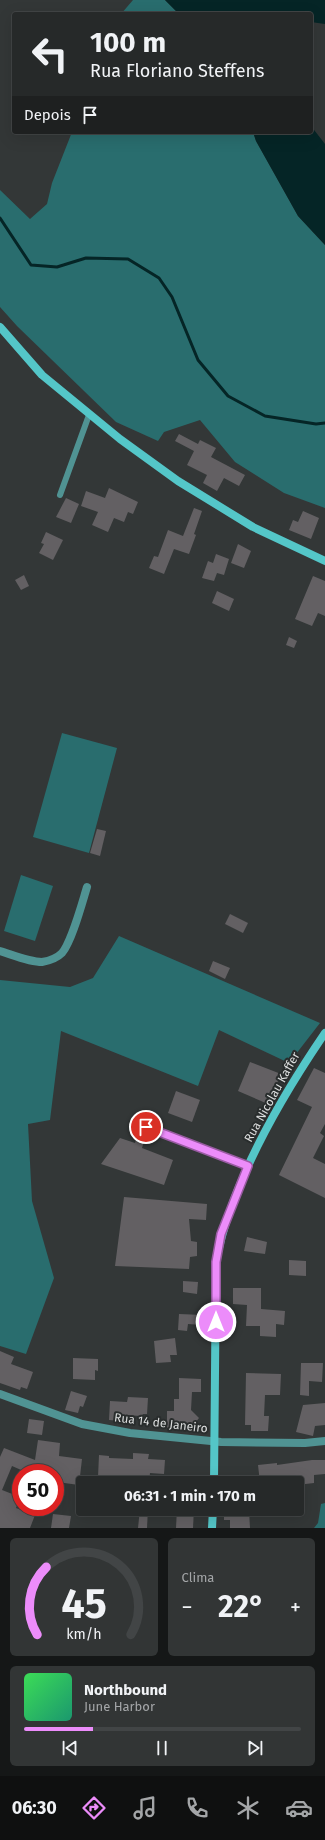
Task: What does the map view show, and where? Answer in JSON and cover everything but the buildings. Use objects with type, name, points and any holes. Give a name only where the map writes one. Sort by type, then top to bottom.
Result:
[{"type":"main road","points":[[0,327],[42,375],[89,415],[178,481],[253,527],[325,561]]},
{"type":"main road","name":"Rua Nicolau Kaffer","points":[[214,1476],[216,1262],[221,1234],[248,1166],[295,1077],[325,1032]]},
{"type":"main road","points":[[212,1528],[213,1516]]},
{"type":"street","points":[[0,951],[33,961],[43,962],[53,959],[62,953],[68,942],[87,887]]},
{"type":"street","points":[[146,1127],[248,1166]]},
{"type":"street","name":"Rua 14 de Janeiro","points":[[0,1394],[82,1424],[130,1433],[215,1442],[325,1442]]},
{"type":"lane","points":[[60,495],[89,415]]},
{"type":"shaded area","points":[[133,0],[165,0],[177,12],[123,12]]},
{"type":"shaded area","points":[[165,0],[325,0],[325,24],[313,22],[313,12],[177,12]]},
{"type":"shaded area","points":[[313,129],[325,144],[325,245],[298,216],[256,141],[254,134],[313,134]]},
{"type":"shaded area","points":[[71,134],[254,134],[256,141],[298,216],[325,245],[325,508],[284,493],[235,462],[200,420],[164,432],[158,441],[116,422],[17,326],[0,307],[0,190],[30,219],[47,204],[52,183]]},
{"type":"shaded area","points":[[62,733],[117,748],[89,853],[33,837]]},
{"type":"shaded area","points":[[21,875],[53,886],[35,941],[4,931]]},
{"type":"shaded area","points":[[119,936],[320,1023],[289,1063],[219,1030],[198,1086],[61,1031],[50,1120],[28,1124],[32,1201],[54,1278],[26,1354],[0,1346],[0,980],[70,987],[93,978]]},
{"type":"shaded area","points":[[325,1503],[325,1528],[314,1528],[318,1523],[321,1504]]},
{"type":"waterway","points":[[0,218],[31,265],[57,267],[86,258],[128,259],[159,278],[172,297],[198,360],[228,396],[265,416],[316,424],[325,423]]},
{"type":"route","points":[[146,1127],[248,1166],[221,1234],[216,1262],[216,1322]]}]
